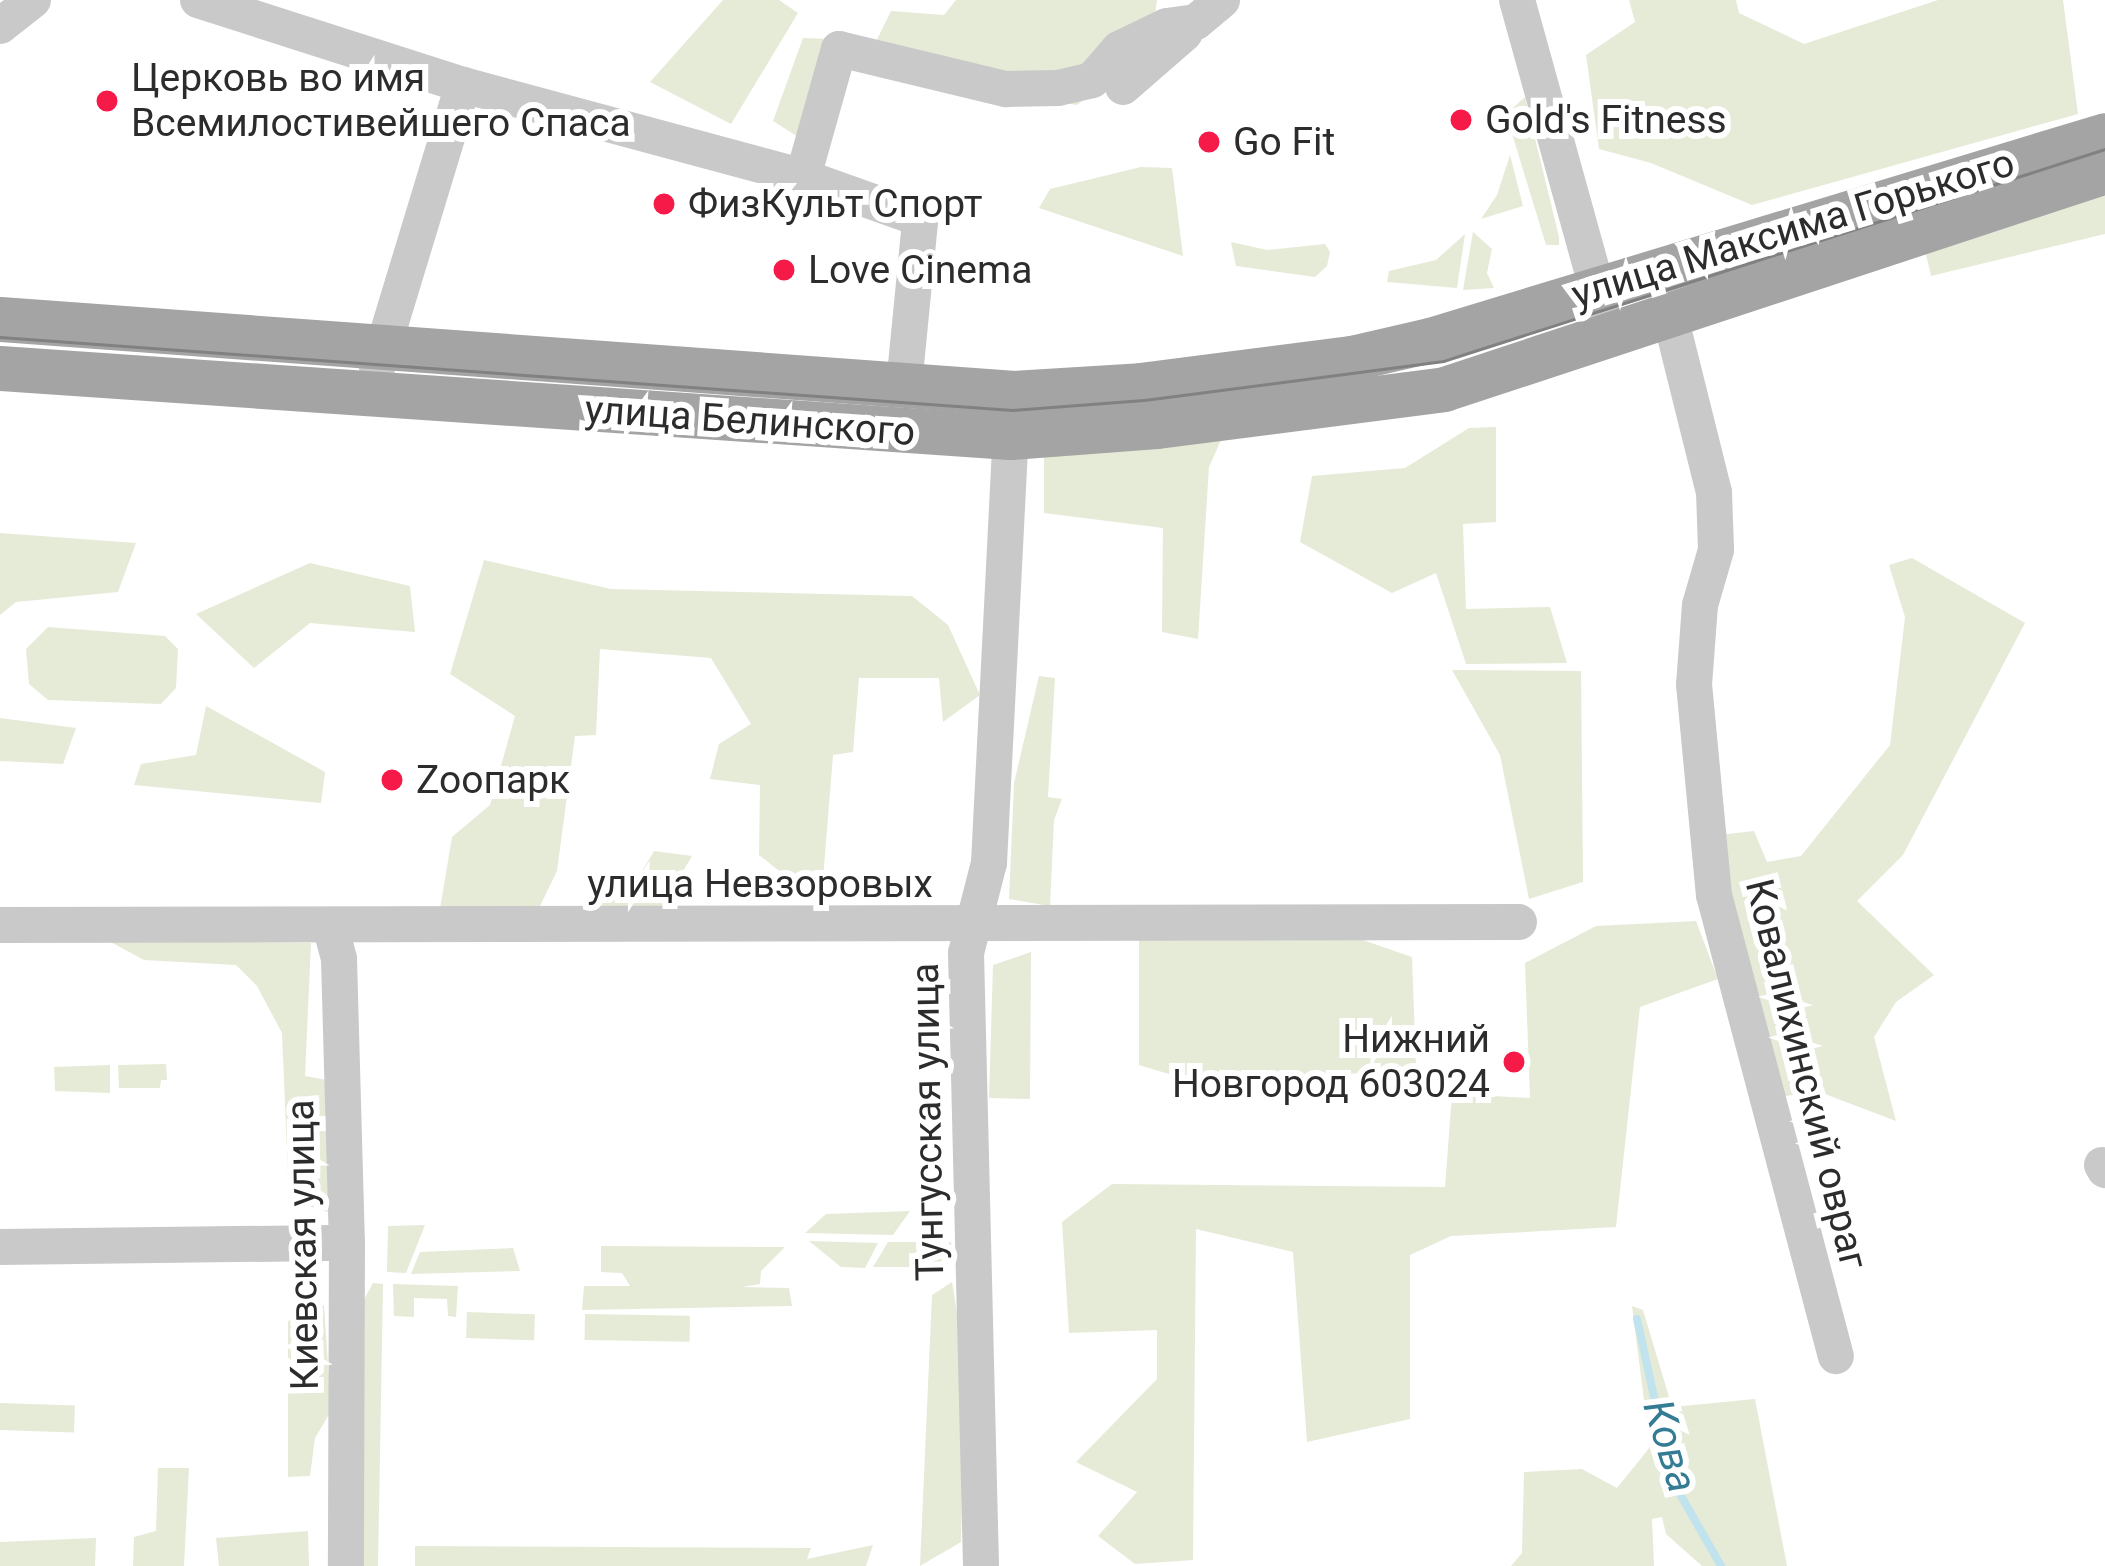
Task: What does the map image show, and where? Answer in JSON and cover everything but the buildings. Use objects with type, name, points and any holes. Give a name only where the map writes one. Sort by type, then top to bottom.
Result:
[{"type":"main road","name":"улица Максима Горького","points":[[1482,323],[2105,134]]},
{"type":"main road","name":"улица Максима Горького","points":[[1497,375],[2105,172]]},
{"type":"main road","name":"улица Белинского","points":[[0,319],[904,386],[1012,415],[1140,385],[1352,358],[1482,323]]},
{"type":"main road","name":"улица Белинского","points":[[0,368],[369,395],[1012,415],[1356,402],[1444,389],[1497,375]]},
{"type":"street","points":[[0,26],[33,0]]},
{"type":"street","points":[[198,0],[463,85],[803,177],[920,222],[904,386]]},
{"type":"street","points":[[1516,0],[1610,336]]},
{"type":"street","points":[[803,177],[839,49],[1006,89],[1058,88],[1092,80],[1119,49],[1209,11]]},
{"type":"street","points":[[1124,88],[1209,11]]},
{"type":"street","points":[[369,395],[463,85]]},
{"type":"street","name":"Ковалихинский овраг","points":[[1670,316],[1714,492],[1716,550],[1700,604],[1694,684],[1714,896],[1836,1356]]},
{"type":"street","name":"Тунгусская улица","points":[[981,1566],[965,953],[989,863],[1012,415]]},
{"type":"street","name":"улица Невзоровых","points":[[0,925],[1519,922]]},
{"type":"street","name":"Киевская улица","points":[[330,925],[340,959],[347,1243],[346,1566]]},
{"type":"street","points":[[0,1247],[347,1243]]},
{"type":"green space","points":[[723,0],[779,0],[798,13],[731,124],[650,82]]},
{"type":"green space","points":[[956,0],[1157,0],[1151,49],[1077,105],[861,72],[891,11],[944,15]]},
{"type":"green space","points":[[1629,0],[1736,0],[1739,13],[1804,44],[1938,0],[2063,0],[2078,114],[1752,205],[1651,163],[1599,149],[1586,55],[1635,22]]},
{"type":"green space","points":[[803,38],[830,39],[803,140],[773,121]]},
{"type":"green space","points":[[1525,97],[1559,245],[1546,245],[1506,114]]},
{"type":"green space","points":[[1510,155],[1523,206],[1481,219],[1497,195]]},
{"type":"green space","points":[[1141,167],[1172,168],[1183,256],[1039,208],[1050,189]]},
{"type":"green space","points":[[2105,189],[2105,234],[1931,276],[1926,254]]},
{"type":"green space","points":[[1473,232],[1492,249],[1487,273],[1494,288],[1463,290]]},
{"type":"green space","points":[[1465,234],[1457,288],[1387,282],[1389,271],[1436,260]]},
{"type":"green space","points":[[1231,242],[1267,250],[1325,244],[1330,252],[1327,266],[1315,277],[1236,266]]},
{"type":"green space","points":[[1496,427],[1496,522],[1463,524],[1466,609],[1550,607],[1567,663],[1466,664],[1436,573],[1392,593],[1300,542],[1312,476],[1405,468],[1469,428]]},
{"type":"green space","points":[[1226,429],[1209,467],[1198,639],[1162,632],[1163,528],[1044,513],[1044,442]]},
{"type":"green space","points":[[0,533],[136,543],[118,592],[16,602],[0,615]]},
{"type":"green space","points":[[1912,558],[2025,623],[1903,855],[1857,901],[1934,975],[1896,1002],[1874,1037],[1896,1121],[1817,1091],[1780,1097],[1718,835],[1754,831],[1767,862],[1801,856],[1890,745],[1905,617],[1889,565]]},
{"type":"green space","points":[[484,560],[611,589],[912,596],[948,625],[980,695],[943,722],[939,678],[859,678],[853,752],[833,755],[821,904],[759,855],[760,785],[710,779],[719,744],[751,724],[711,658],[600,649],[596,735],[575,736],[557,871],[539,908],[440,909],[452,837],[490,805],[515,716],[450,674]]},
{"type":"green space","points":[[310,563],[410,586],[415,632],[310,623],[254,668],[196,614]]},
{"type":"green space","points":[[48,627],[165,636],[178,649],[176,688],[161,704],[48,700],[29,684],[26,649]]},
{"type":"green space","points":[[1452,670],[1581,671],[1583,882],[1529,899],[1500,755]]},
{"type":"green space","points":[[1039,676],[1055,678],[1048,797],[1062,799],[1054,820],[1050,906],[1009,899],[1014,783]]},
{"type":"green space","points":[[206,706],[325,772],[321,803],[134,785],[141,764],[196,755]]},
{"type":"green space","points":[[0,718],[76,728],[63,764],[0,761]]},
{"type":"green space","points":[[654,851],[692,856],[661,908],[603,909],[591,878],[640,875]]},
{"type":"green space","points":[[1696,921],[1718,979],[1640,1007],[1616,1227],[1451,1236],[1410,1255],[1410,1419],[1307,1442],[1293,1252],[1196,1229],[1193,1560],[1135,1564],[1098,1536],[1137,1492],[1076,1462],[1157,1379],[1157,1330],[1069,1333],[1062,1222],[1112,1184],[1445,1187],[1452,1094],[1530,1098],[1525,963],[1596,926]]},
{"type":"green space","points":[[1139,933],[1351,936],[1412,957],[1416,1067],[1215,1088],[1139,1065]]},
{"type":"green space","points":[[107,940],[311,943],[305,1076],[327,1080],[331,1213],[289,1200],[282,1033],[257,986],[236,965],[144,960]]},
{"type":"green space","points":[[1031,952],[1030,1099],[989,1098],[993,965]]},
{"type":"green space","points":[[166,1064],[167,1080],[161,1080],[160,1088],[119,1088],[118,1065]]},
{"type":"green space","points":[[110,1065],[110,1093],[55,1091],[54,1067]]},
{"type":"green space","points":[[910,1211],[893,1235],[805,1233],[826,1214]]},
{"type":"green space","points":[[425,1225],[406,1273],[387,1272],[388,1226]]},
{"type":"green space","points":[[809,1241],[878,1243],[865,1268],[841,1267]]},
{"type":"green space","points":[[888,1242],[951,1242],[953,1252],[945,1267],[873,1267]]},
{"type":"green space","points":[[601,1246],[785,1247],[761,1271],[760,1284],[742,1287],[789,1288],[792,1306],[582,1310],[584,1286],[630,1286],[622,1273],[601,1272]]},
{"type":"green space","points":[[513,1248],[520,1271],[411,1274],[420,1252]]},
{"type":"green space","points":[[952,1282],[964,1356],[961,1542],[920,1566],[932,1295]]},
{"type":"green space","points":[[373,1283],[383,1284],[378,1566],[356,1566],[361,1305]]},
{"type":"green space","points":[[393,1284],[458,1286],[456,1317],[448,1316],[447,1299],[414,1298],[414,1317],[394,1316]]},
{"type":"green space","points":[[324,1305],[331,1411],[315,1438],[310,1476],[288,1477],[288,1321]]},
{"type":"green space","points":[[1632,1306],[1643,1310],[1672,1407],[1755,1399],[1787,1566],[1702,1566],[1666,1534],[1662,1517],[1652,1519],[1654,1566],[1511,1566],[1522,1553],[1524,1472],[1582,1469],[1617,1488],[1650,1447]]},
{"type":"green space","points":[[467,1312],[535,1314],[534,1340],[466,1338]]},
{"type":"green space","points":[[585,1314],[690,1316],[690,1342],[585,1340]]},
{"type":"green space","points":[[0,1403],[75,1406],[74,1433],[0,1430]]},
{"type":"green space","points":[[158,1468],[189,1468],[184,1566],[133,1566],[134,1537],[156,1531]]},
{"type":"green space","points":[[308,1531],[309,1566],[219,1566],[216,1538]]},
{"type":"green space","points":[[96,1538],[95,1566],[0,1566],[0,1542]]},
{"type":"green space","points":[[873,1545],[866,1566],[415,1566],[415,1546],[811,1548],[807,1559]]},
{"type":"waterway","name":"Кова","points":[[1637,1319],[1672,1480],[1721,1566]]},
{"type":"tram line","points":[[0,337],[1012,410],[1144,400],[1443,361],[2105,149]]},
{"type":"place","name":"Церковь во имя Всемилостивейшего Спаса","points":[[107,101]]},
{"type":"place","name":"Gold's Fitness","points":[[1461,120]]},
{"type":"place","name":"Go Fit","points":[[1209,142]]},
{"type":"place","name":"ФизКульт Спорт","points":[[664,204]]},
{"type":"place","name":"Love Cinema","points":[[784,270]]},
{"type":"place","name":"Zooпарк","points":[[392,780]]},
{"type":"place","name":"Нижний Новгород 603024","points":[[1514,1062]]}]
